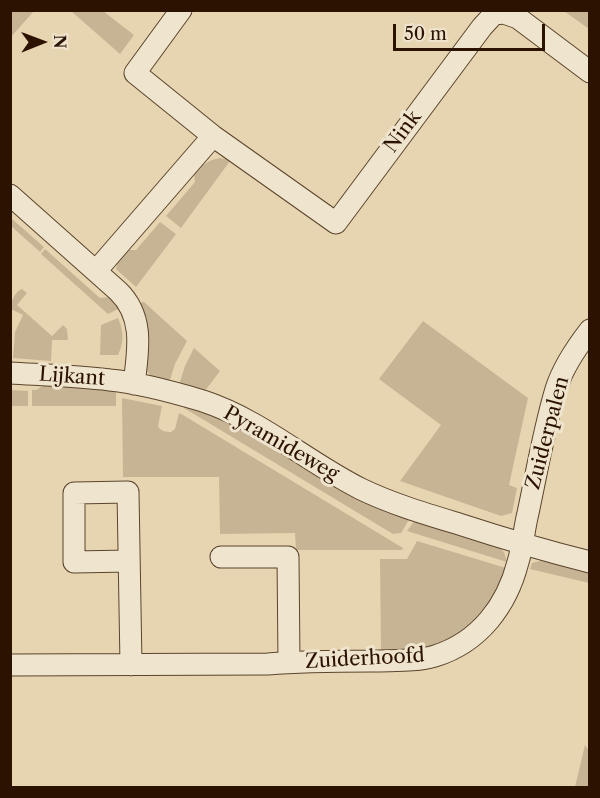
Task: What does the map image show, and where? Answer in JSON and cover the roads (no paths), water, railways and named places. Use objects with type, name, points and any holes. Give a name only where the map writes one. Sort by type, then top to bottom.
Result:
[{"type":"street","name":"Nink","points":[[181,10],[135,73],[213,136],[336,223],[494,14],[504,13],[518,18],[590,72]]},
{"type":"street","points":[[96,271],[213,136]]},
{"type":"street","points":[[10,195],[123,296],[135,316],[138,340],[134,384]]},
{"type":"street","name":"Zuiderpalen","points":[[521,543],[557,386],[568,362],[590,330]]},
{"type":"street","name":"Lijkant","points":[[10,373],[110,380],[134,384]]},
{"type":"street","name":"Pyramideweg","points":[[134,384],[201,401],[231,412],[277,438],[325,470],[410,509],[590,562]]},
{"type":"street","name":"Zuiderhoofd","points":[[10,665],[268,664],[412,660],[436,656],[458,647],[477,634],[490,619],[509,590],[519,560],[521,543]]},
{"type":"street","name":"Zuiderhoofd","points":[[221,557],[288,557],[289,662]]},
{"type":"street","points":[[129,561],[131,665]]}]
